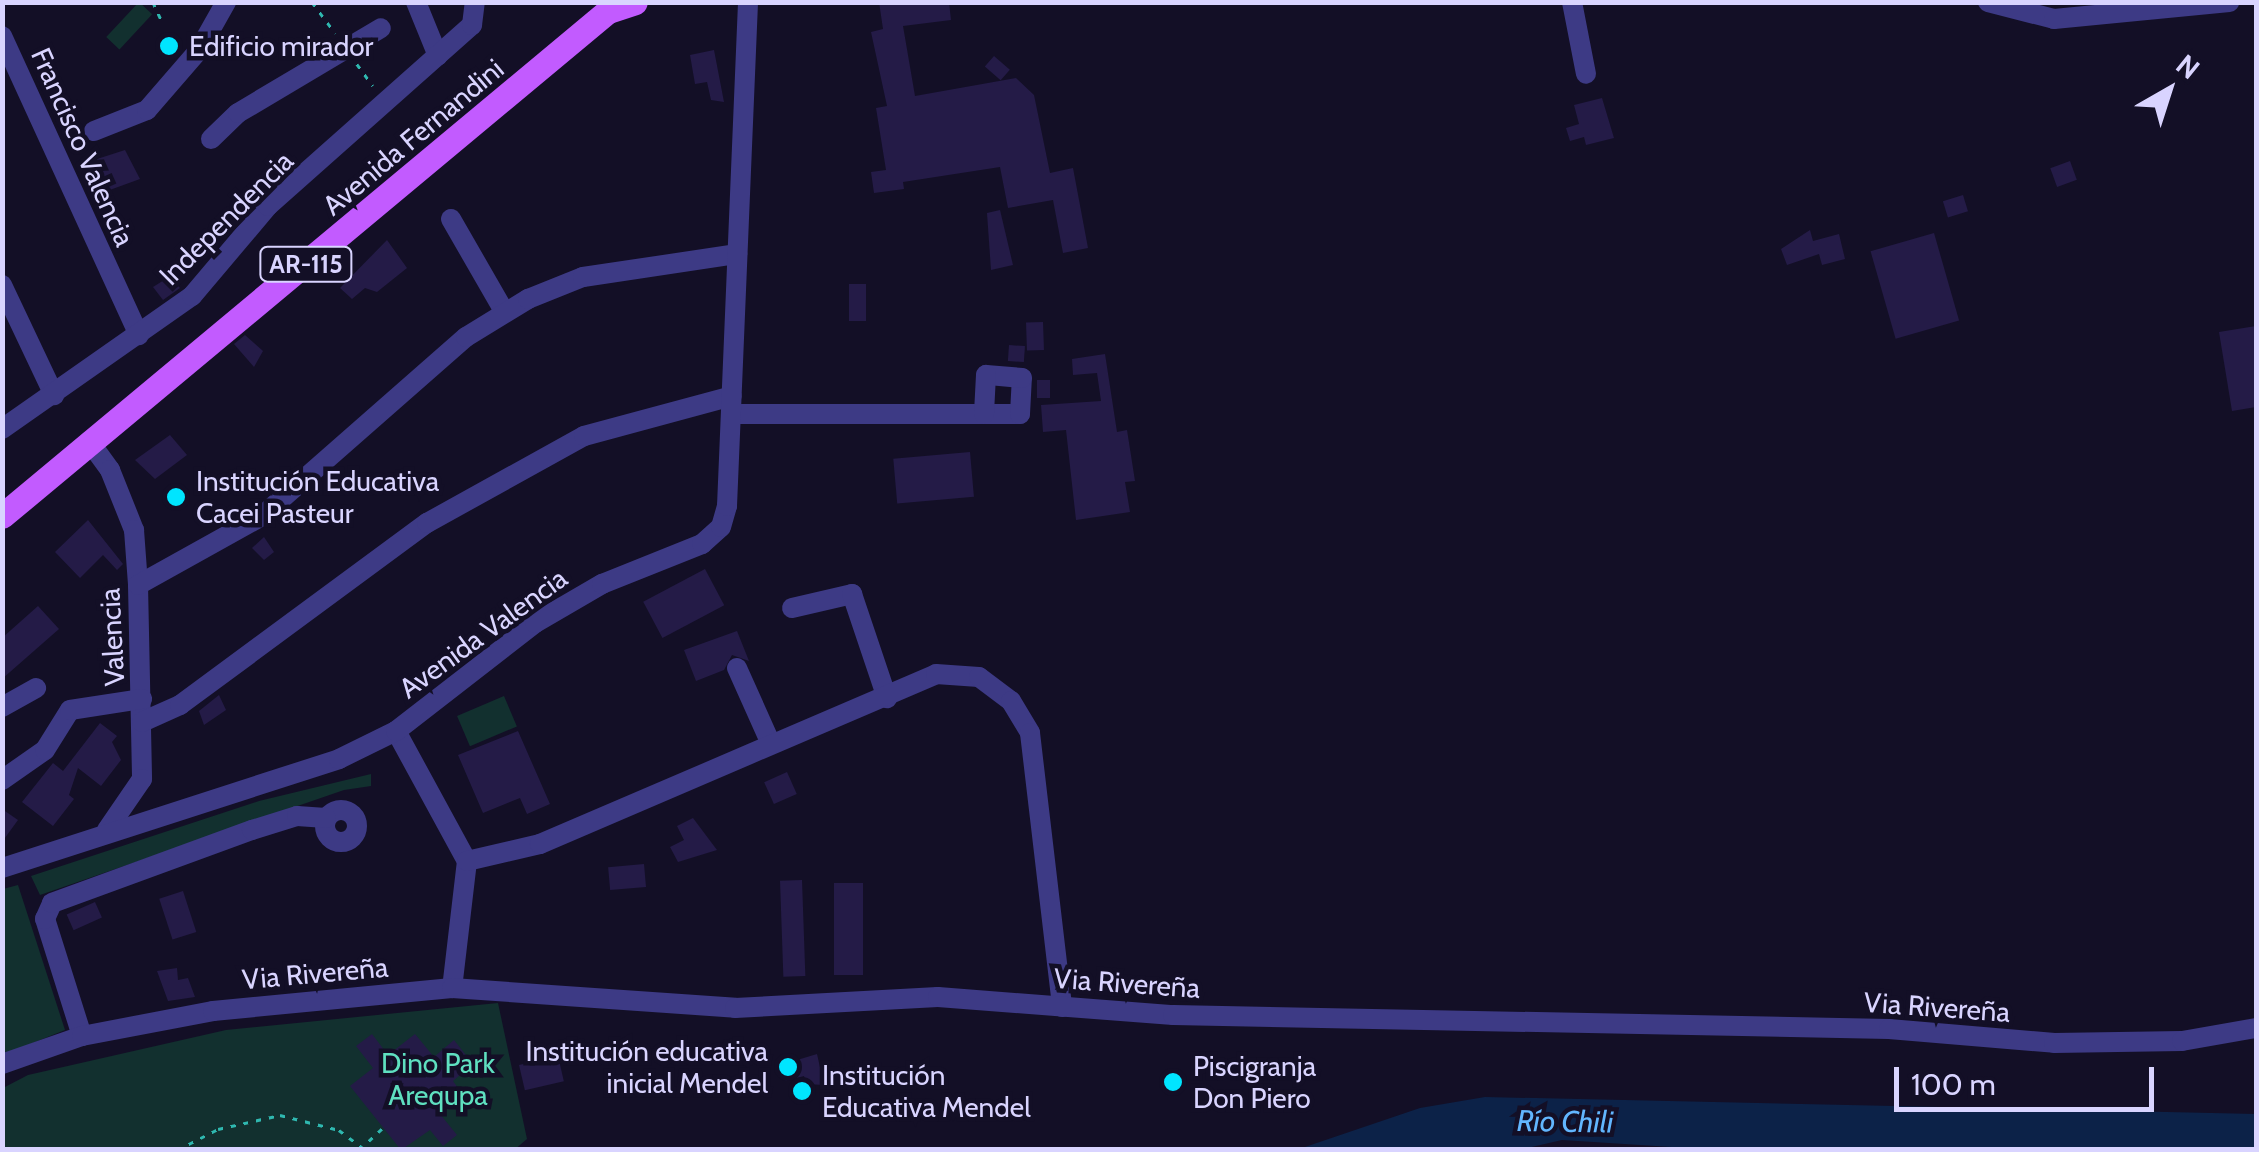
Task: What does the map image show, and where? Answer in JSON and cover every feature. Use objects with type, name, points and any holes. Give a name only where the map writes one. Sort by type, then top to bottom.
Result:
[{"type":"main road","name":"Avenida Fernandini","points":[[2,516],[613,7],[635,2]]},
{"type":"street","points":[[94,131],[147,110],[199,50],[226,2]]},
{"type":"street","points":[[416,2],[438,56]]},
{"type":"street","name":"Independencia","points":[[2,429],[192,296],[268,206],[472,24],[474,2]]},
{"type":"street","name":"Avenida Valencia","points":[[2,868],[106,831],[339,759],[396,731],[535,622],[602,584],[702,544],[721,527],[732,405],[748,2]]},
{"type":"street","points":[[1572,2],[1586,74]]},
{"type":"street","points":[[1988,2],[2054,19],[2229,2]]},
{"type":"street","points":[[211,139],[238,113],[381,28]]},
{"type":"street","name":"Francisco Valencia","points":[[2,36],[139,335]]},
{"type":"street","points":[[451,219],[505,313]]},
{"type":"street","points":[[138,585],[262,516],[466,337],[505,313],[583,277],[737,254]]},
{"type":"street","points":[[2,285],[54,395]]},
{"type":"street","points":[[142,722],[180,704],[427,524],[584,436],[732,405],[984,414]]},
{"type":"street","name":"Valencia","points":[[89,441],[110,470],[134,530],[138,585],[142,780],[106,831]]},
{"type":"street","points":[[792,608],[852,594],[887,698]]},
{"type":"street","points":[[737,668],[771,744]]},
{"type":"street","points":[[467,861],[540,844],[936,674],[980,678],[1011,701],[1030,733],[1062,1006]]},
{"type":"street","points":[[2,707],[36,688]]},
{"type":"street","points":[[2,780],[45,750],[70,710],[142,699]]},
{"type":"street","points":[[396,731],[467,861],[452,988]]},
{"type":"street","points":[[82,1036],[45,919],[52,904],[296,816],[326,818]]},
{"type":"street","name":"Via Rivereña","points":[[2,1064],[82,1036],[213,1010],[452,988],[734,1008],[938,997],[1485,1026],[1889,1029],[2107,1044],[2256,1028]]},
{"type":"path","points":[[153,2],[160,20]]},
{"type":"path","points":[[178,1150],[218,1128],[280,1115],[339,1130],[362,1148],[383,1128]]},
{"type":"green space","points":[[139,2],[152,14],[119,49],[106,37]]},
{"type":"green space","points":[[504,696],[517,726],[470,746],[457,716]]},
{"type":"green space","points":[[371,774],[371,786],[344,790],[40,895],[31,876],[259,801]]},
{"type":"green space","points":[[18,885],[65,1030],[3,1055],[3,889]]},
{"type":"green space","name":"Dino Park Arequpa","points":[[498,1003],[527,1139],[514,1150],[3,1150],[3,1088],[28,1075],[226,1030]]},
{"type":"water","name":"Río Chili","points":[[1485,1097],[2256,1114],[2256,1149],[1718,1150],[1562,1140],[1519,1150],[1299,1149],[1420,1108]]},
{"type":"building","points":[[879,2],[949,2],[951,20],[903,26],[915,96],[1016,78],[1034,95],[1050,173],[1073,168],[1088,248],[1063,253],[1053,200],[1008,208],[1000,167],[903,182],[904,189],[874,193],[871,172],[886,170],[876,108],[887,106],[871,32],[883,29]]},
{"type":"building","name":"Edificio mirador","points":[[171,36],[179,48],[168,55],[160,43]]},
{"type":"building","points":[[714,50],[724,102],[711,100],[707,82],[695,84],[690,55]]},
{"type":"building","points":[[994,56],[1010,70],[1001,80],[985,67]]},
{"type":"building","points":[[1602,98],[1614,138],[1586,145],[1584,137],[1570,141],[1566,128],[1579,124],[1574,105]]},
{"type":"building","points":[[125,150],[140,179],[107,191],[94,160]]},
{"type":"building","points":[[2070,161],[2077,180],[2057,187],[2050,168]]},
{"type":"building","points":[[1963,195],[1968,211],[1948,217],[1943,201]]},
{"type":"building","points":[[1000,210],[1013,265],[991,270],[987,213]]},
{"type":"building","points":[[1810,230],[1813,241],[1839,234],[1845,259],[1822,265],[1819,254],[1787,265],[1781,249]]},
{"type":"building","points":[[1934,233],[1959,320],[1896,339],[1871,251]]},
{"type":"building","points":[[387,240],[407,268],[377,292],[365,288],[352,299],[340,288]]},
{"type":"building","points":[[169,277],[180,288],[163,300],[153,287]]},
{"type":"building","points":[[849,284],[866,284],[866,321],[849,321]]},
{"type":"building","points":[[1043,322],[1044,350],[1027,351],[1026,323]]},
{"type":"building","points":[[2256,326],[2256,407],[2232,411],[2219,332]]},
{"type":"building","points":[[245,335],[263,351],[254,367],[234,344]]},
{"type":"building","points":[[1009,345],[1025,346],[1024,362],[1008,361]]},
{"type":"building","points":[[1105,354],[1117,432],[1127,430],[1135,481],[1125,482],[1130,512],[1076,520],[1066,430],[1043,432],[1041,405],[1101,401],[1097,373],[1073,375],[1072,359]]},
{"type":"building","points":[[1037,380],[1050,380],[1050,398],[1037,398]]},
{"type":"building","points":[[170,435],[187,455],[155,479],[135,460]]},
{"type":"building","points":[[970,452],[974,497],[897,504],[893,459]]},
{"type":"building","points":[[88,520],[123,564],[117,570],[103,555],[80,578],[55,552]]},
{"type":"building","points":[[264,537],[274,552],[264,560],[252,548]]},
{"type":"building","points":[[705,569],[724,605],[662,638],[643,602]]},
{"type":"building","points":[[38,606],[59,629],[2,679],[2,638]]},
{"type":"building","points":[[737,631],[749,661],[732,655],[724,670],[696,681],[684,650]]},
{"type":"building","points":[[219,695],[226,710],[204,725],[199,711]]},
{"type":"building","points":[[100,723],[117,736],[112,742],[121,760],[101,786],[78,768],[69,795],[74,799],[53,826],[22,802],[53,763],[63,771]]},
{"type":"building","points":[[518,731],[550,804],[527,814],[520,798],[483,813],[458,755]]},
{"type":"building","points":[[787,772],[797,794],[774,804],[764,782]]},
{"type":"building","points":[[2,809],[18,820],[2,842]]},
{"type":"building","points":[[693,818],[717,850],[678,862],[670,847],[684,840],[677,826]]},
{"type":"building","points":[[644,864],[646,887],[610,890],[608,867]]},
{"type":"building","points":[[802,880],[805,976],[783,977],[780,881]]},
{"type":"building","points":[[834,883],[863,883],[863,975],[834,975]]},
{"type":"building","points":[[183,891],[196,932],[173,940],[159,899]]},
{"type":"building","points":[[95,902],[102,918],[74,930],[67,915]]},
{"type":"building","points":[[177,968],[178,980],[188,978],[195,997],[168,1001],[157,971]]},
{"type":"building","points":[[372,1034],[388,1055],[415,1034],[434,1057],[454,1040],[473,1064],[453,1081],[463,1095],[440,1114],[457,1135],[443,1146],[430,1130],[401,1150],[350,1086],[373,1068],[356,1046]]},
{"type":"building","points":[[817,1054],[824,1085],[806,1084],[804,1076],[786,1081],[774,1067]]},
{"type":"building","points":[[558,1056],[564,1081],[525,1090],[519,1065]]},
{"type":"place","name":"Edificio mirador","points":[[169,46]]},
{"type":"place","name":"Institución Educativa Cacei Pasteur","points":[[176,497]]},
{"type":"place","name":"Institución educativa inicial Mendel","points":[[788,1067]]},
{"type":"place","name":"Piscigranja Don Piero","points":[[1173,1082]]},
{"type":"place","name":"Institución Educativa Mendel","points":[[802,1091]]}]
